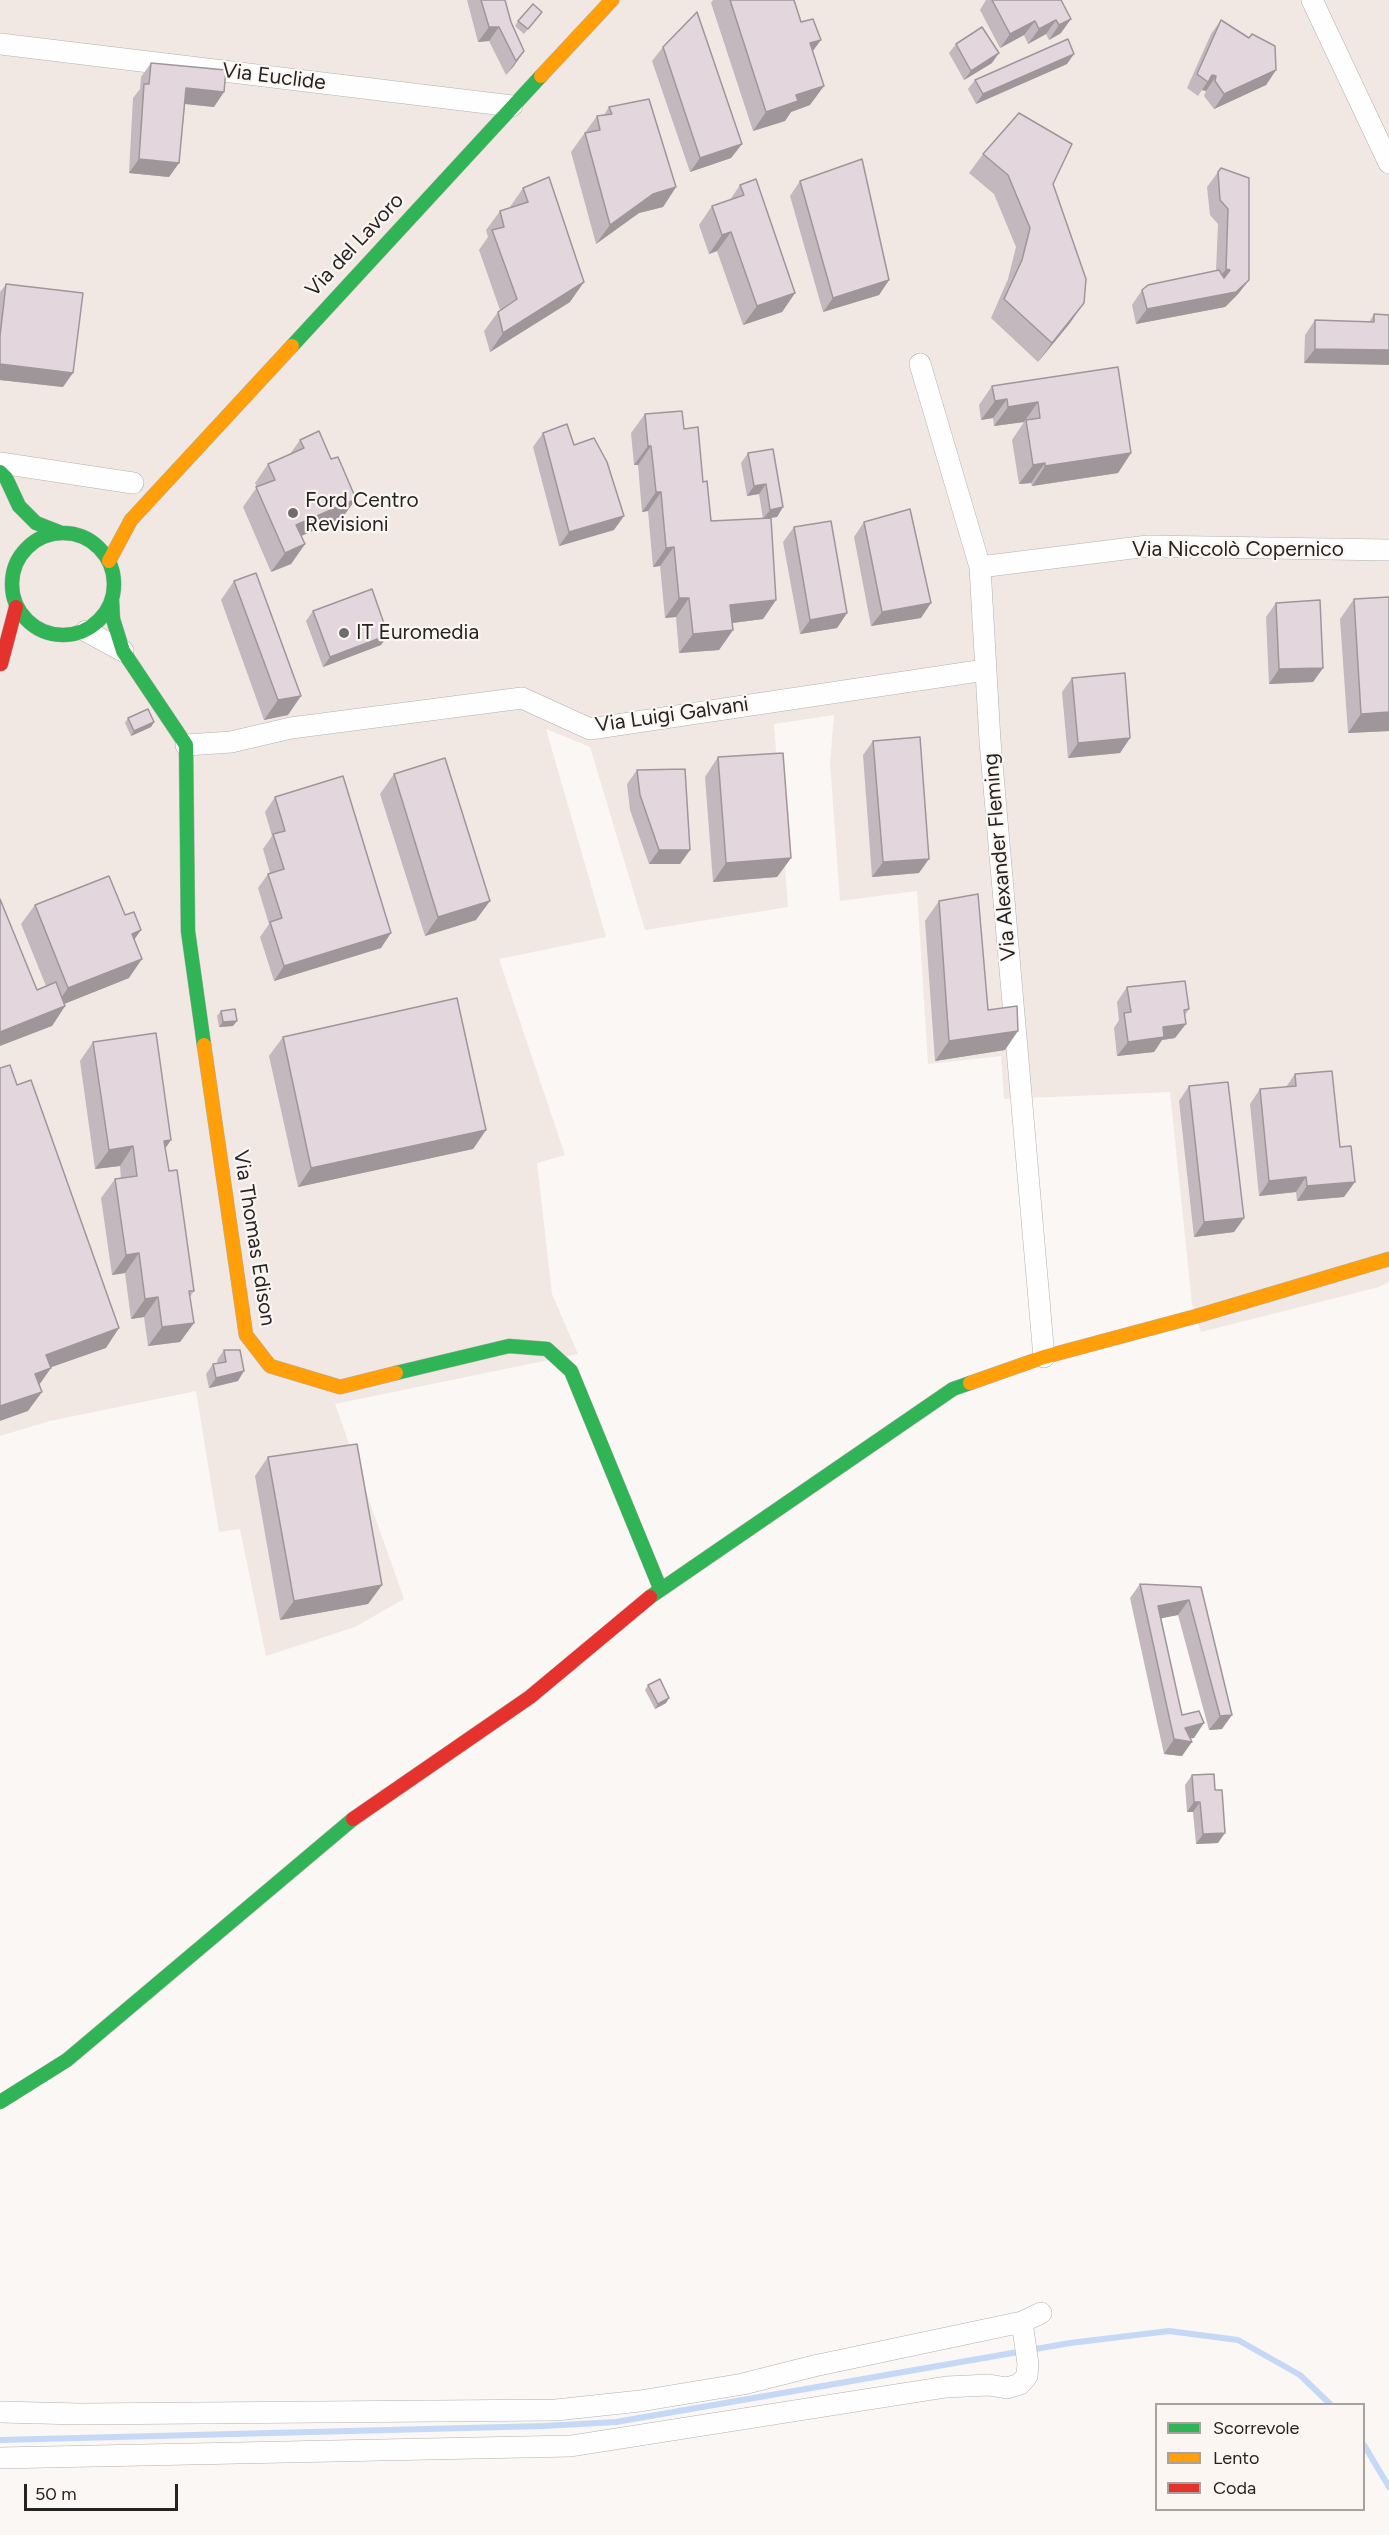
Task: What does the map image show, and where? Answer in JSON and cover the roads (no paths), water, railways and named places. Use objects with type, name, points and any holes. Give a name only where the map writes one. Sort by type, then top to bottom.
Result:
[{"type":"street","name":"Via del Lavoro","points":[[131,520],[612,0]]},
{"type":"street","points":[[1312,0],[1381,127],[1389,163]]},
{"type":"street","name":"Via Euclide","points":[[0,44],[512,106]]},
{"type":"street","name":"Via Alexander Fleming","points":[[920,364],[980,567],[985,670],[1044,1357]]},
{"type":"street","points":[[0,463],[133,483]]},
{"type":"street","points":[[0,472],[19,506],[36,523],[59,532],[79,534],[97,545],[109,561],[115,580],[112,600],[113,619],[123,651],[186,745]]},
{"type":"street","points":[[0,494],[10,514]]},
{"type":"street","points":[[88,539],[114,530],[131,520]]},
{"type":"street","points":[[109,561],[131,520]]},
{"type":"street","points":[[13,568],[23,550],[39,537],[59,532]]},
{"type":"street","points":[[12,546],[11,588],[16,607],[28,623],[46,633],[66,636],[86,631],[102,618],[112,600]]},
{"type":"street","name":"Via Niccolò Copernico","points":[[980,567],[1148,546],[1389,550]]},
{"type":"street","points":[[0,664],[16,607]]},
{"type":"street","points":[[86,631],[123,651]]},
{"type":"street","points":[[32,642],[46,633]]},
{"type":"street","points":[[0,664],[18,651]]},
{"type":"street","name":"Via Luigi Galvani","points":[[186,745],[231,742],[291,728],[522,698],[590,729],[985,670]]},
{"type":"street","name":"Via Thomas Edison","points":[[186,745],[188,931],[246,1335],[270,1366],[340,1387],[509,1347],[547,1349],[571,1371],[660,1588]]},
{"type":"street","points":[[0,2102],[67,2060],[347,1823],[530,1697],[660,1588],[953,1389],[1044,1357],[1197,1316],[1389,1259]]},
{"type":"street","points":[[0,2412],[92,2414],[556,2410],[640,2402],[743,2384],[814,2366],[1028,2322],[1027,2376],[1020,2384],[1006,2388],[989,2385],[946,2386],[571,2446],[0,2458]]},
{"type":"waterway","points":[[0,2440],[543,2426],[616,2422],[1070,2343],[1169,2331],[1238,2340],[1300,2375],[1329,2403]]},
{"type":"waterway","points":[[1365,2447],[1389,2487]]},
{"type":"place","name":"Ford Centro Revisioni","points":[[293,513]]},
{"type":"place","name":"IT Euromedia","points":[[344,633]]}]
